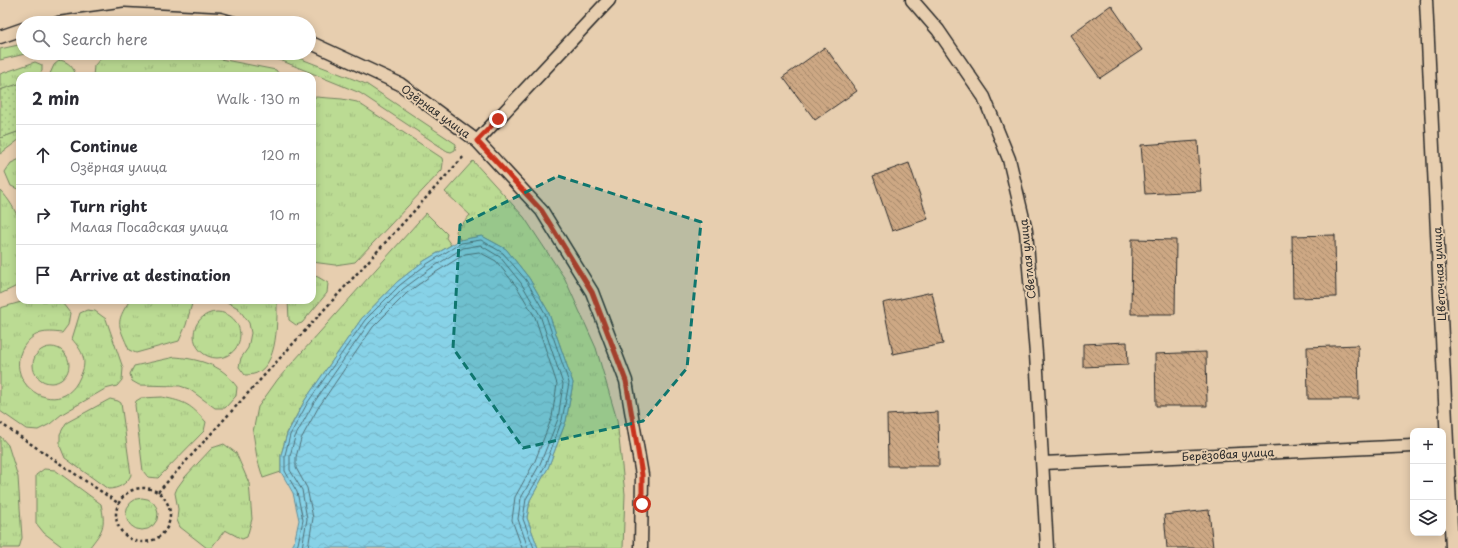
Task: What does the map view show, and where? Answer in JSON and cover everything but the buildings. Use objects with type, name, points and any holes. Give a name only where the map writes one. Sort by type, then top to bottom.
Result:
[{"type":"lane","points":[[477,141],[609,0]]},
{"type":"lane","name":"Светлая улица","points":[[912,0],[938,30],[984,97],[1010,159],[1026,231],[1043,463],[1047,548]]},
{"type":"lane","name":"Цветочная улица","points":[[1426,0],[1449,444],[1452,548]]},
{"type":"lane","points":[[109,16],[124,14],[162,16]]},
{"type":"lane","points":[[0,37],[16,31]]},
{"type":"lane","name":"Озёрная улица","points":[[316,45],[400,84],[477,141],[542,211],[592,292],[626,381],[642,475],[641,548]]},
{"type":"lane","name":"Берёзовая улица","points":[[1043,463],[1410,446]]},
{"type":"path","points":[[158,492],[477,141]]},
{"type":"path","points":[[0,423],[118,503]]},
{"type":"path","points":[[143,487],[158,492],[168,503],[170,519],[164,533],[151,541],[136,541],[123,533],[116,519],[118,503],[128,492],[143,487]]},
{"type":"highlighted area","points":[[558,176],[701,222],[687,368],[643,421],[523,448],[453,348],[460,225]]},
{"type":"green space","points":[[16,46],[16,56],[0,60],[0,49]]},
{"type":"green space","points":[[60,60],[66,62],[75,72],[51,72],[54,65]]},
{"type":"green space","points":[[99,60],[225,60],[276,70],[277,72],[93,72],[94,66]]},
{"type":"green space","points":[[280,60],[304,60],[366,84],[456,144],[455,150],[451,152],[447,151],[360,93],[316,75],[316,72],[309,72]]},
{"type":"green space","points":[[35,62],[42,65],[41,72],[16,72],[16,85],[0,90],[0,74]]},
{"type":"green space","points":[[16,85],[16,132],[0,138],[0,90]]},
{"type":"green space","points":[[316,97],[357,102],[442,158],[443,163],[442,170],[355,262],[335,265],[316,263]]},
{"type":"green space","points":[[16,132],[16,142],[0,154],[0,138]]},
{"type":"green space","points":[[16,161],[16,188],[11,186],[5,172],[11,163]]},
{"type":"green space","points":[[473,161],[524,217],[565,279],[596,348],[617,420],[625,494],[623,548],[538,548],[527,518],[530,500],[548,468],[566,421],[573,383],[548,311],[529,278],[506,249],[482,236],[460,240],[456,231],[470,215],[445,192]]},
{"type":"green space","points":[[0,190],[12,205],[16,214],[16,285],[0,294]]},
{"type":"green space","points":[[426,213],[447,234],[446,238],[451,245],[424,261],[397,282],[362,318],[305,400],[287,433],[281,455],[281,472],[263,478],[257,458],[253,432],[258,407],[278,379]]},
{"type":"green space","points":[[316,276],[328,283],[327,293],[302,323],[296,325],[289,320],[288,304],[316,304]]},
{"type":"green space","points":[[16,303],[63,304],[70,313],[68,325],[62,333],[41,333],[32,337],[24,346],[19,360],[20,373],[26,385],[36,393],[48,397],[60,397],[71,390],[80,377],[84,366],[84,361],[79,348],[72,339],[80,313],[87,310],[95,311],[106,319],[123,368],[122,380],[117,386],[105,389],[62,414],[50,424],[38,430],[26,429],[0,411],[0,308]]},
{"type":"green space","points":[[128,304],[192,304],[186,325],[179,341],[136,353],[129,350],[121,330],[120,320]]},
{"type":"green space","points":[[230,304],[277,304],[277,322],[274,347],[270,358],[264,367],[256,373],[245,375],[239,367],[241,358],[248,348],[251,333],[249,323],[238,308]]},
{"type":"green space","points":[[213,312],[221,312],[230,316],[236,322],[240,335],[236,348],[230,354],[221,358],[213,358],[204,354],[198,348],[194,339],[194,331],[198,322],[204,316]]},
{"type":"green space","points":[[55,347],[64,352],[68,358],[68,372],[64,378],[55,383],[47,383],[38,378],[34,372],[33,361],[38,352],[44,348]]},
{"type":"green space","points":[[175,357],[202,362],[221,370],[237,387],[236,396],[225,408],[215,408],[189,389],[180,386],[139,385],[132,381],[130,374],[134,366]]},
{"type":"green space","points":[[162,397],[177,400],[191,407],[206,422],[204,431],[158,478],[148,477],[143,471],[135,405],[136,401],[141,398]]},
{"type":"green space","points":[[110,399],[121,403],[131,475],[122,485],[108,489],[65,458],[60,446],[60,434],[66,423]]},
{"type":"green space","points":[[0,436],[8,445],[18,477],[22,538],[19,548],[0,548]]},
{"type":"green space","points":[[224,444],[236,453],[249,483],[252,519],[247,537],[242,539],[225,530],[211,548],[207,548],[180,527],[177,520],[178,509],[175,493],[185,477],[212,448]]},
{"type":"green space","points":[[44,469],[55,470],[101,504],[103,518],[102,528],[89,548],[64,548],[44,533],[36,523],[36,475]]},
{"type":"green space","points":[[142,498],[148,499],[155,505],[158,514],[157,520],[151,527],[142,530],[136,529],[129,523],[126,514],[127,508],[133,501]]},
{"type":"water","points":[[482,236],[506,249],[529,278],[548,311],[573,383],[566,421],[548,468],[530,500],[527,518],[538,548],[291,548],[294,543],[299,520],[293,493],[281,472],[281,455],[287,434],[305,400],[362,318],[397,282],[424,261],[460,240]]},
{"type":"route","points":[[498,119],[477,141],[542,211],[567,251],[592,292],[626,381],[642,475],[642,504]]}]
